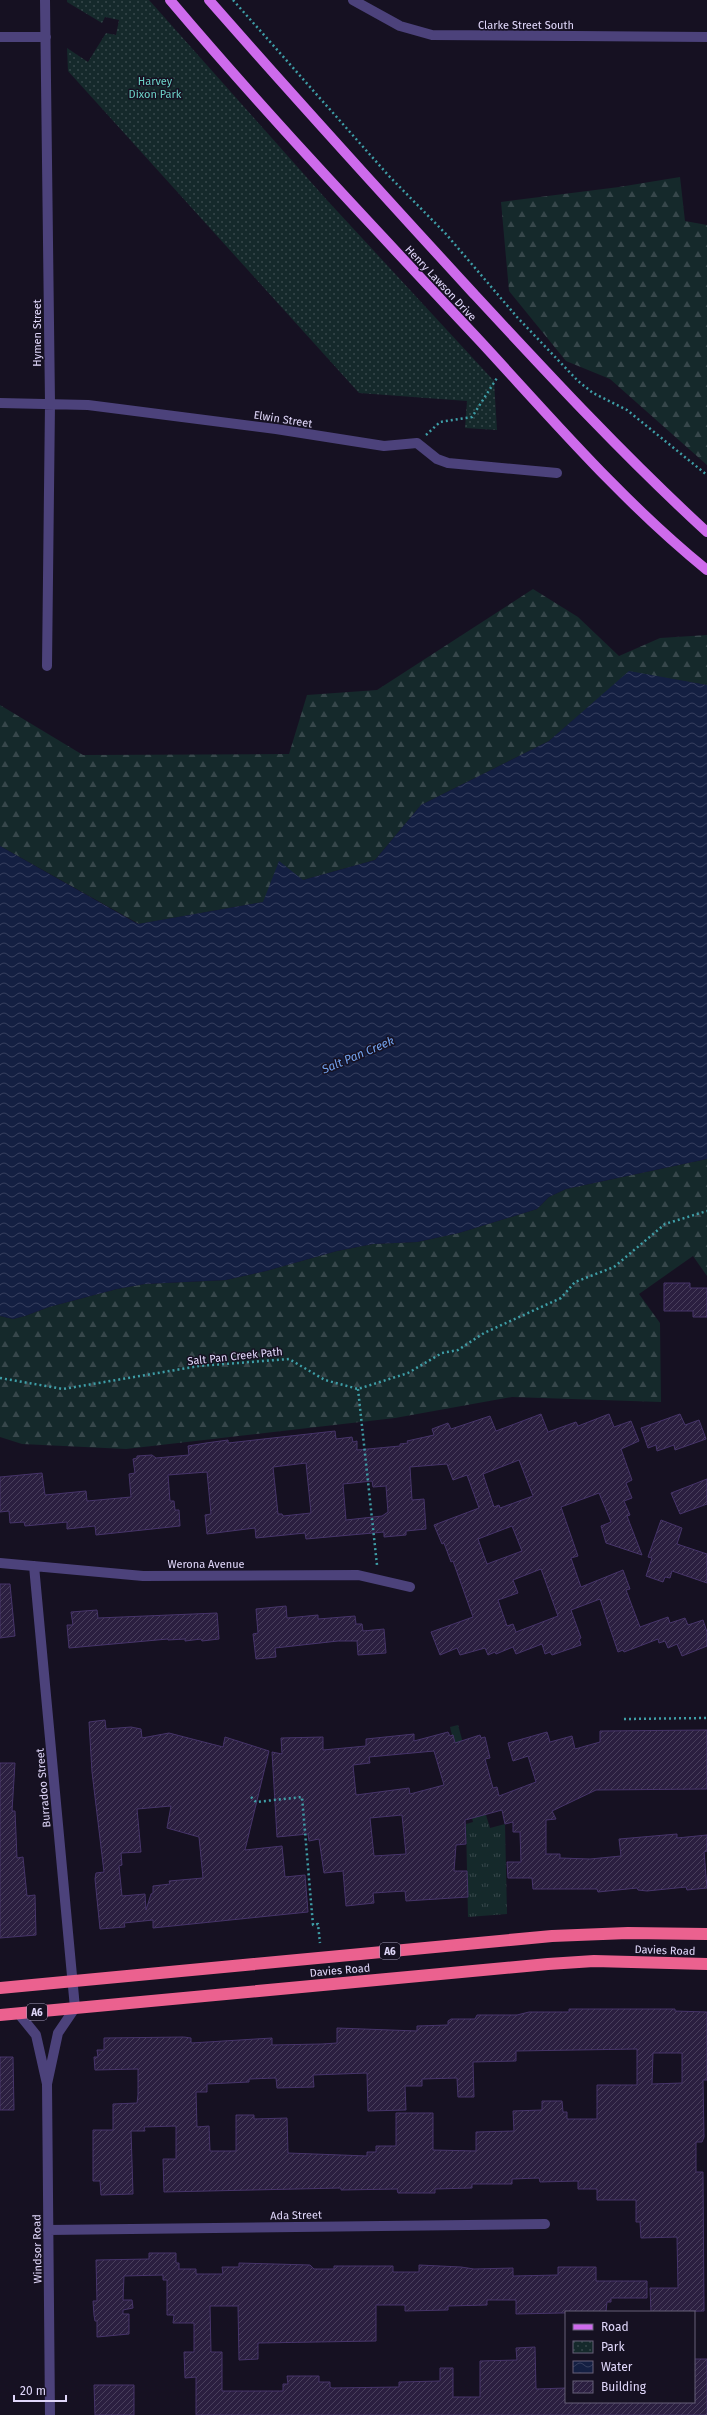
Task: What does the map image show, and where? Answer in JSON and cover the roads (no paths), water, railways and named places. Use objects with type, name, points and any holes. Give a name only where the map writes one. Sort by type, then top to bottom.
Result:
[{"type":"highway","name":"Davies Road","points":[[0,1988],[552,1936],[628,1933],[707,1934]]},
{"type":"highway","name":"Davies Road","points":[[0,2016],[548,1964],[594,1961],[707,1964]]},
{"type":"main road","name":"Henry Lawson Drive","points":[[170,0],[598,470],[643,514],[707,570]]},
{"type":"main road","name":"Henry Lawson Drive","points":[[209,0],[535,360],[638,468],[707,532]]},
{"type":"street","name":"Hymen Street","points":[[45,0],[50,403],[47,666]]},
{"type":"street","name":"Clarke Street South","points":[[353,0],[400,26],[432,35],[707,37]]},
{"type":"street","points":[[0,37],[46,37]]},
{"type":"street","name":"Elwin Street","points":[[0,403],[88,405],[257,427],[384,446],[417,443],[437,459],[448,463],[557,473]]},
{"type":"street","name":"Werona Avenue","points":[[0,1563],[137,1575],[358,1575],[410,1587]]},
{"type":"street","name":"Burradoo Street","points":[[34,1566],[75,2008]]},
{"type":"street","name":"Windsor Road","points":[[47,2084],[58,2033],[75,2008]]},
{"type":"street","name":"Windsor Road","points":[[19,2014],[36,2035],[47,2084],[50,2415]]},
{"type":"street","name":"Ada Street","points":[[48,2230],[545,2224]]},
{"type":"water","name":"Salt Pan Creek","points":[[629,671],[707,685],[707,1159],[566,1189],[549,1197],[537,1209],[459,1233],[417,1242],[373,1244],[337,1251],[266,1271],[226,1280],[145,1284],[117,1289],[49,1307],[13,1319],[0,1316],[0,846],[138,924],[263,902],[279,861],[303,880],[375,860],[421,805],[549,741]]},
{"type":"park label","name":"Harvey Dixon Park","points":[[155,87]]}]
